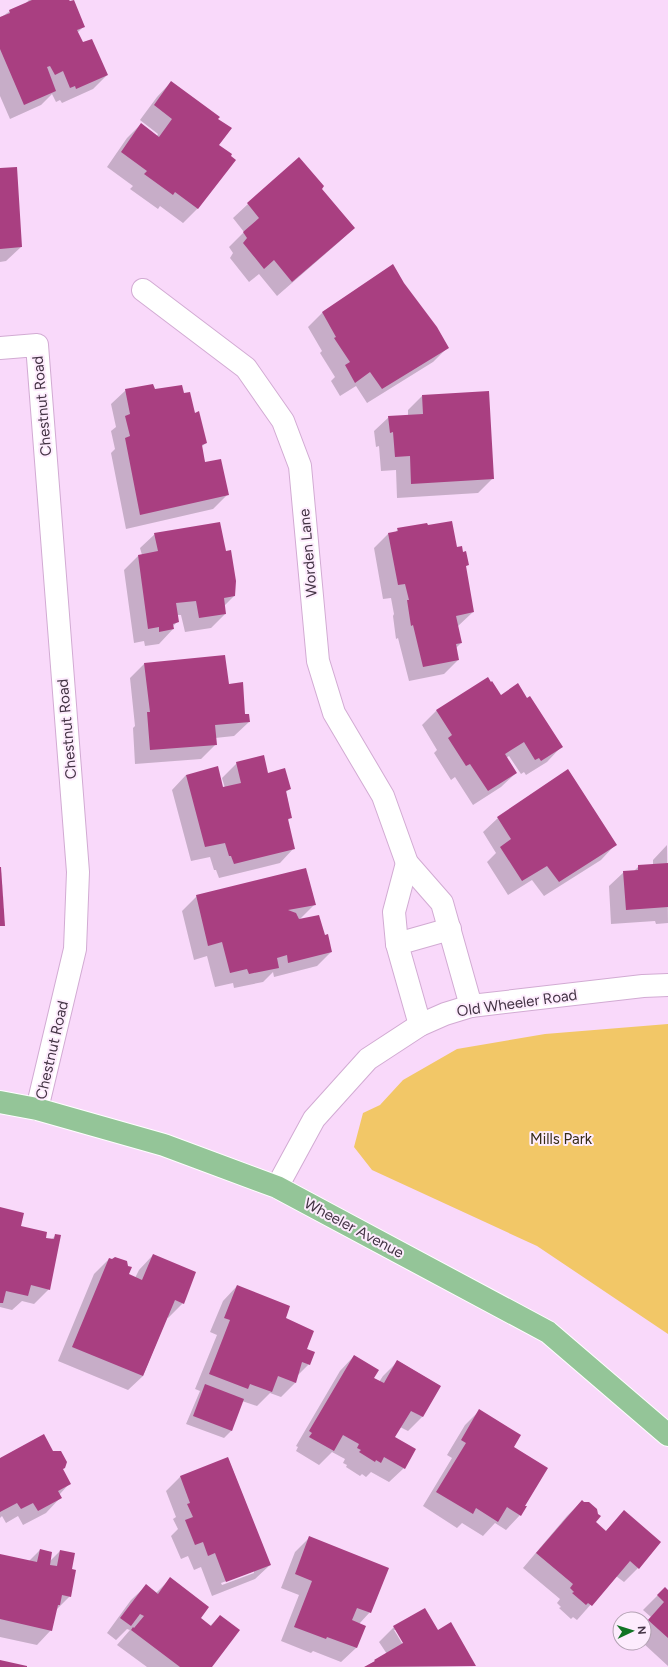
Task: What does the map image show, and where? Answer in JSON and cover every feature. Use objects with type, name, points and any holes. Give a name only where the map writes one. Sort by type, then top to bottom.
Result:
[{"type":"main road","name":"Wheeler Avenue","points":[[0,1102],[38,1109],[164,1145],[278,1187],[548,1332],[668,1435]]},
{"type":"street","name":"Worden Lane","points":[[143,290],[246,368],[283,421],[300,466],[318,661],[334,713],[382,796],[407,862],[442,903],[471,1006]]},
{"type":"street","name":"Chestnut Road","points":[[0,348],[37,345],[78,872],[75,950],[38,1109]]},
{"type":"street","points":[[407,862],[394,912],[397,944],[420,1025]]},
{"type":"street","points":[[397,944],[450,929]]},
{"type":"street","name":"Old Wheeler Road","points":[[278,1187],[314,1119],[368,1059],[420,1025],[445,1014],[471,1006],[643,986],[668,985]]},
{"type":"green space","name":"Mills Park","points":[[668,1024],[668,1334],[537,1246],[372,1170],[354,1147],[363,1113],[380,1105],[403,1080],[457,1049],[545,1034]]},
{"type":"building","points":[[32,0],[74,0],[85,27],[77,30],[83,42],[92,39],[108,75],[76,89],[75,86],[70,88],[63,71],[55,75],[50,66],[47,67],[56,91],[24,105],[0,49],[0,17],[10,13],[9,10]]},
{"type":"building","points":[[171,81],[220,117],[218,119],[232,128],[219,145],[232,154],[231,156],[236,160],[198,209],[175,192],[173,195],[144,174],[147,171],[121,152],[141,123],[159,137],[172,119],[154,105]]},
{"type":"building","points":[[299,157],[324,186],[322,189],[355,228],[292,282],[274,260],[264,269],[243,243],[247,238],[243,232],[259,218],[247,203]]},
{"type":"building","points":[[17,167],[22,247],[0,249],[0,168]]},
{"type":"building","points":[[393,264],[404,283],[437,327],[449,348],[382,389],[370,372],[355,383],[345,365],[350,362],[334,338],[336,337],[322,312]]},
{"type":"building","points":[[153,384],[155,389],[182,385],[184,393],[190,392],[195,413],[199,411],[207,443],[202,445],[205,462],[221,459],[229,495],[140,515],[125,438],[130,436],[125,416],[130,414],[125,389]]},
{"type":"building","points":[[489,391],[494,479],[411,484],[410,456],[395,457],[393,432],[390,433],[388,416],[423,414],[422,395]]},
{"type":"building","points":[[452,521],[457,547],[462,546],[463,552],[466,551],[469,565],[466,566],[474,612],[456,616],[462,643],[456,644],[459,660],[423,667],[413,625],[411,626],[407,600],[409,600],[405,584],[398,585],[388,533],[398,531],[397,528]]},
{"type":"building","points":[[220,522],[226,551],[231,550],[236,581],[235,596],[224,598],[226,614],[199,618],[196,601],[176,603],[179,622],[173,624],[174,629],[159,632],[159,627],[148,629],[138,555],[158,551],[154,533]]},
{"type":"building","points":[[225,655],[229,684],[243,682],[245,714],[249,714],[250,722],[215,725],[217,745],[150,750],[147,712],[150,712],[144,663]]},
{"type":"building","points":[[488,677],[501,695],[518,683],[527,698],[530,696],[563,747],[541,761],[539,758],[535,760],[524,742],[505,754],[517,773],[488,791],[470,764],[466,766],[448,738],[452,735],[436,710]]},
{"type":"building","points":[[264,755],[268,773],[285,768],[291,789],[286,791],[292,818],[288,819],[295,849],[234,864],[231,856],[229,856],[225,843],[205,847],[186,775],[218,766],[223,787],[241,783],[236,762]]},
{"type":"building","points":[[568,769],[617,845],[559,882],[547,866],[522,881],[500,847],[511,839],[497,817]]},
{"type":"building","points":[[668,863],[668,907],[626,910],[623,871],[638,870],[638,865]]},
{"type":"building","points":[[1,867],[5,926],[0,926]]},
{"type":"building","points":[[306,868],[316,905],[288,910],[296,913],[299,919],[319,915],[325,935],[328,934],[332,952],[288,963],[287,955],[277,958],[279,968],[249,974],[247,969],[230,973],[222,942],[208,946],[196,895]]},
{"type":"building","points":[[0,1207],[24,1213],[21,1226],[47,1232],[46,1238],[54,1239],[55,1234],[61,1235],[50,1290],[31,1285],[28,1296],[6,1291],[3,1303],[0,1303]]},
{"type":"building","points":[[153,1254],[196,1272],[184,1304],[175,1300],[143,1376],[72,1347],[109,1258],[112,1259],[115,1257],[127,1261],[128,1266],[132,1267],[129,1274],[142,1280]]},
{"type":"building","points":[[237,1285],[290,1306],[286,1318],[314,1331],[307,1349],[315,1352],[310,1365],[302,1362],[296,1383],[278,1376],[272,1392],[250,1384],[248,1389],[209,1374],[230,1320],[224,1318]]},
{"type":"building","points":[[354,1355],[379,1370],[374,1378],[384,1383],[397,1360],[441,1386],[423,1417],[411,1411],[395,1437],[416,1449],[405,1469],[384,1457],[381,1463],[376,1460],[375,1462],[359,1452],[361,1450],[357,1448],[359,1444],[343,1435],[334,1451],[309,1437],[312,1433],[309,1431]]},
{"type":"building","points":[[205,1384],[244,1399],[232,1431],[193,1416]]},
{"type":"building","points":[[479,1409],[521,1435],[514,1447],[548,1468],[525,1506],[527,1506],[521,1516],[507,1507],[498,1522],[476,1508],[473,1514],[436,1492],[466,1443],[461,1440]]},
{"type":"building","points":[[44,1434],[53,1451],[61,1451],[67,1462],[65,1468],[63,1469],[71,1484],[58,1491],[62,1498],[38,1511],[33,1503],[21,1509],[17,1503],[0,1512],[0,1458]]},
{"type":"building","points":[[228,1457],[271,1565],[226,1582],[215,1553],[208,1556],[203,1542],[195,1545],[185,1520],[193,1517],[187,1504],[190,1503],[180,1476]]},
{"type":"building","points":[[582,1500],[584,1502],[589,1502],[597,1509],[598,1514],[601,1516],[596,1522],[606,1531],[624,1510],[661,1542],[639,1569],[630,1561],[592,1606],[588,1603],[586,1605],[572,1593],[574,1592],[570,1588],[573,1584],[536,1553]]},
{"type":"building","points":[[309,1536],[389,1568],[371,1613],[357,1608],[352,1620],[366,1626],[357,1648],[327,1637],[326,1639],[294,1627],[312,1581],[295,1574]]},
{"type":"building","points":[[40,1549],[52,1552],[50,1565],[57,1566],[60,1550],[75,1553],[72,1569],[76,1570],[71,1597],[62,1595],[52,1631],[0,1619],[0,1554],[37,1562]]},
{"type":"building","points":[[170,1577],[209,1607],[201,1618],[211,1626],[220,1615],[240,1630],[212,1667],[180,1667],[131,1630],[144,1616],[140,1614],[131,1626],[120,1618],[146,1584],[158,1594]]},
{"type":"building","points":[[665,1587],[668,1590],[668,1638],[652,1624],[652,1616],[664,1602],[657,1595]]},
{"type":"building","points":[[425,1608],[438,1630],[451,1622],[476,1666],[364,1667],[403,1643],[393,1626]]},
{"type":"building","points":[[0,1660],[27,1666],[27,1667],[0,1667]]}]
